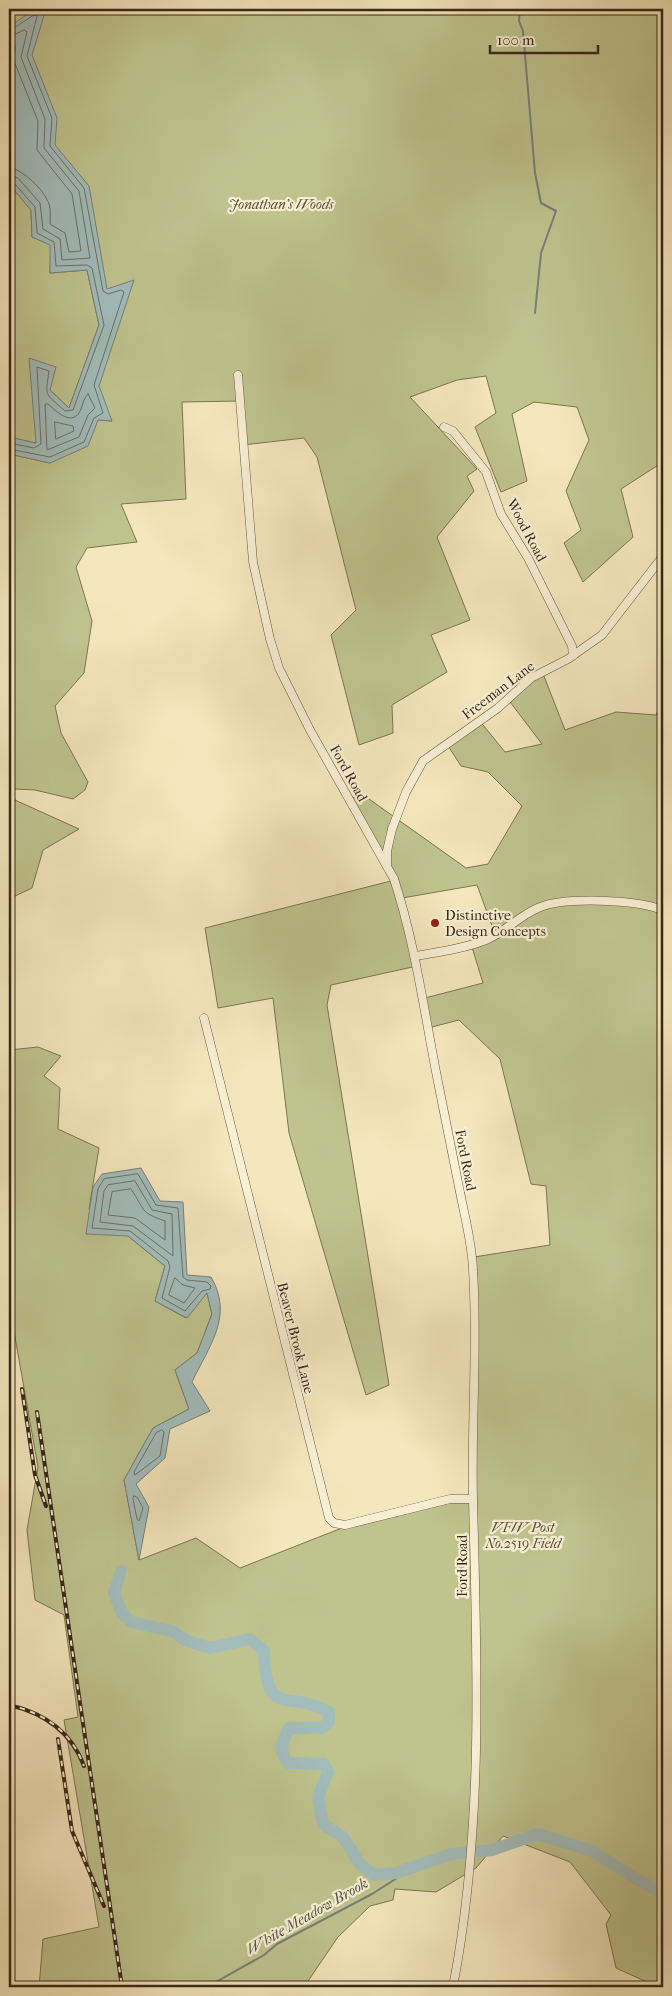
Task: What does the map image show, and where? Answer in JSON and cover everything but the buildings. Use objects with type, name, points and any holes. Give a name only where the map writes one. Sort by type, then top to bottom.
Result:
[{"type":"street","name":"Ford Road","points":[[238,374],[252,554],[270,639],[279,668],[310,730],[388,867],[402,903],[472,1251],[475,1308],[472,1434],[476,1742],[472,1860],[453,1987]]},
{"type":"street","name":"Wood Road","points":[[444,427],[453,430],[486,472],[501,514],[547,593],[572,646],[573,656]]},
{"type":"street","name":"Freeman Lane","points":[[388,867],[386,851],[390,835],[406,792],[422,761],[498,708],[531,678],[573,656],[602,635],[663,556]]},
{"type":"street","points":[[414,956],[484,941],[504,931],[536,908],[559,902],[643,904],[663,910]]},
{"type":"street","name":"Beaver Brook Lane","points":[[204,1018],[329,1518],[334,1523],[345,1526],[450,1500],[473,1499]]},
{"type":"green space","name":"Jonathan's Woods","points":[[9,9],[663,9],[663,462],[621,489],[633,537],[583,582],[564,543],[581,530],[566,491],[589,440],[577,407],[534,402],[512,414],[527,481],[501,492],[475,427],[496,413],[486,376],[457,380],[410,397],[477,469],[467,476],[474,491],[437,537],[470,620],[431,635],[447,672],[392,705],[393,733],[359,745],[331,635],[356,610],[317,457],[304,438],[243,445],[241,401],[182,402],[186,499],[121,504],[137,542],[87,548],[76,567],[92,621],[84,673],[55,706],[61,733],[88,782],[85,790],[73,799],[35,790],[15,789],[13,792],[15,800],[79,829],[43,850],[32,888],[9,899],[9,454],[50,463],[98,420],[112,421],[92,402],[104,332],[96,269],[50,265],[50,273],[87,270],[99,325],[69,408],[50,390],[36,443],[9,437],[9,184],[31,210],[32,237],[59,246],[9,27]]},
{"type":"green space","name":"VFW Post No.2519 Field","points":[[542,671],[565,730],[616,712],[656,715],[663,700],[663,1987],[658,1987],[616,1968],[606,1924],[611,1915],[570,1862],[503,1836],[476,1868],[436,1892],[395,1889],[393,1900],[370,1906],[338,1937],[304,1987],[39,1987],[43,1939],[99,1927],[64,1720],[78,1717],[64,1615],[35,1600],[27,1530],[38,1467],[9,1303],[9,1050],[38,1047],[61,1056],[44,1076],[60,1088],[58,1129],[99,1148],[89,1209],[128,1236],[165,1266],[155,1301],[186,1318],[207,1293],[212,1314],[197,1353],[175,1370],[189,1409],[153,1428],[124,1480],[139,1560],[196,1538],[240,1568],[342,1528],[475,1497],[474,1257],[550,1245],[546,1186],[531,1184],[500,1059],[459,1020],[428,1028],[421,999],[483,983],[471,944],[495,934],[477,885],[402,898],[417,966],[331,985],[327,1005],[389,1385],[366,1395],[289,1133],[273,998],[218,1008],[205,928],[395,880],[350,799],[362,794],[466,868],[488,864],[522,806],[488,772],[461,766],[445,741],[479,720],[505,752],[542,744],[507,698]]},
{"type":"water","points":[[35,9],[46,9],[32,55],[57,118],[55,145],[89,186],[107,289],[134,280],[99,386],[112,421],[98,420],[88,446],[50,463],[9,454],[9,437],[36,443],[29,358],[56,367],[50,390],[69,408],[99,325],[87,270],[50,273],[50,245],[32,237],[31,210],[9,184],[9,27]]},
{"type":"water","points":[[141,1168],[160,1201],[183,1202],[187,1275],[211,1277],[217,1291],[220,1318],[212,1343],[192,1382],[210,1411],[170,1429],[165,1458],[136,1484],[149,1507],[139,1560],[124,1480],[153,1428],[189,1409],[175,1370],[197,1353],[212,1314],[207,1293],[187,1318],[155,1301],[165,1266],[128,1236],[86,1234],[93,1187],[102,1174]]},
{"type":"waterway","points":[[520,9],[519,21],[523,31],[535,173],[541,203],[556,211],[541,253],[535,313]]},
{"type":"waterway","points":[[121,1571],[114,1593],[122,1613],[131,1622],[172,1631],[187,1641],[210,1648],[250,1639],[264,1651],[269,1687],[275,1695],[282,1699],[314,1705],[329,1712],[329,1722],[322,1728],[289,1728],[282,1746],[283,1754],[288,1763],[324,1764],[328,1772],[318,1797],[323,1824],[343,1837],[360,1864],[374,1875],[396,1873],[451,1854],[492,1850],[538,1834],[592,1851],[663,1895]]},
{"type":"waterway","name":"White Meadow Brook","points":[[207,1987],[264,1955],[277,1944],[372,1894],[419,1864]]},
{"type":"railway","points":[[22,1389],[35,1475],[46,1506]]},
{"type":"railway","points":[[37,1412],[122,1987]]},
{"type":"railway","points":[[9,1705],[34,1713],[55,1725],[72,1743],[84,1766]]},
{"type":"railway","points":[[58,1739],[72,1831],[104,1906]]},
{"type":"place","name":"Distinctive Design Concepts","points":[[435,923]]}]
